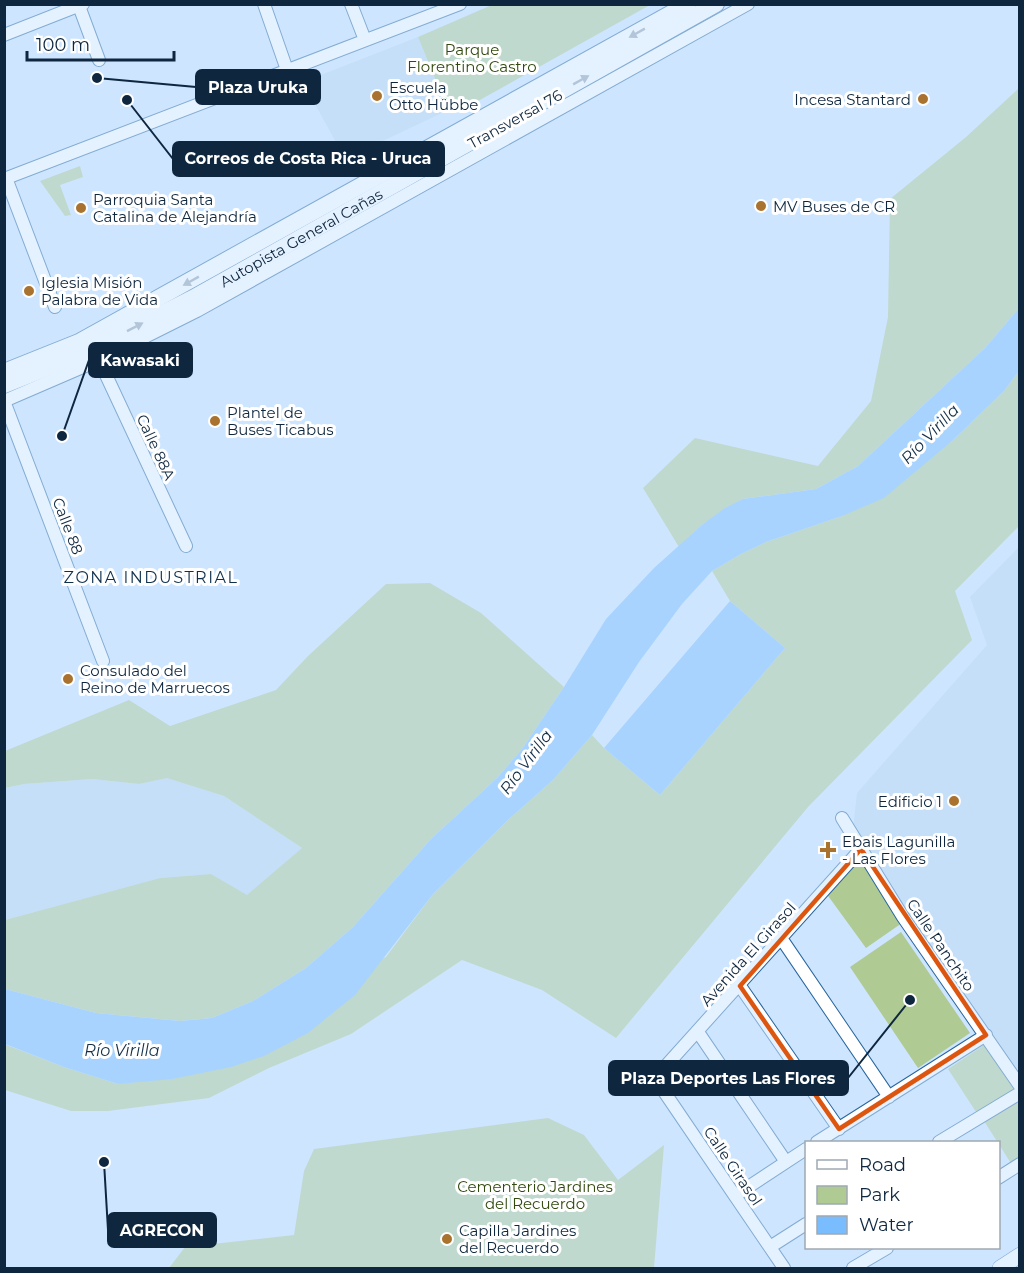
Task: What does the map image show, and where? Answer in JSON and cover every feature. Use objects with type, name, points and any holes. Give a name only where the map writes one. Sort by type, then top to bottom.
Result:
[{"type":"highway","name":"Autopista General Cañas","points":[[4,372],[79,342],[688,4]]},
{"type":"highway","name":"Autopista General Cañas","points":[[4,385],[84,353],[193,298],[716,4]]},
{"type":"main road","points":[[1000,1269],[1020,1256]]},
{"type":"street","points":[[264,4],[287,70]]},
{"type":"street","points":[[351,4],[365,40]]},
{"type":"street","points":[[55,307],[5,179],[460,4]]},
{"type":"street","name":"Transversal 76","points":[[4,401],[99,360],[197,311],[748,4]]},
{"type":"street","points":[[4,35],[81,5],[99,60]]},
{"type":"street","name":"Calle 88A","points":[[99,360],[186,546]]},
{"type":"street","name":"Calle 88","points":[[4,401],[103,661]]},
{"type":"street","name":"Calle Panchito","points":[[842,818],[910,927],[1020,1086]]},
{"type":"street","name":"Avenida El Girasol","points":[[660,1080],[664,1068],[699,1032],[861,849]]},
{"type":"street","points":[[782,938],[890,1097]]},
{"type":"street","points":[[740,986],[839,1129]]},
{"type":"street","points":[[699,1032],[786,1162]]},
{"type":"street","points":[[820,1141],[986,1035]]},
{"type":"street","name":"Calle Girasol","points":[[660,1080],[663,1090],[784,1269]]},
{"type":"street","points":[[942,1141],[1020,1093]]},
{"type":"street","points":[[736,1196],[805,1150]]},
{"type":"street","points":[[1000,1177],[1020,1164]]},
{"type":"street","points":[[770,1247],[805,1225]]},
{"type":"street","points":[[853,1269],[885,1249]]},
{"type":"highlighted area","points":[[861,849],[986,1035],[839,1129],[740,986]]},
{"type":"shaded area","name":"Escuela Otto Hübbe","points":[[418,37],[448,110],[345,159],[303,82]]},
{"type":"shaded area","points":[[1019,547],[1019,1076],[911,923],[853,828],[857,793],[987,645],[970,597]]},
{"type":"shaded area","points":[[167,777],[224,796],[302,848],[247,896],[211,874],[160,878],[5,920],[5,788],[24,784],[92,779],[139,784]]},
{"type":"green space","name":"Parque Florentino Castro","points":[[494,4],[650,5],[478,101],[448,110],[418,37]]},
{"type":"green space","points":[[1019,88],[1019,308],[985,348],[858,466],[816,489],[743,499],[703,524],[679,547],[643,488],[695,438],[818,466],[871,401],[888,317],[890,199],[966,137]]},
{"type":"green space","points":[[80,166],[83,177],[60,185],[71,215],[65,216],[40,181]]},
{"type":"green space","points":[[1019,371],[1019,526],[955,591],[972,640],[808,807],[616,1038],[542,990],[462,960],[351,1034],[269,1068],[209,1098],[108,1111],[71,1111],[5,1090],[4,1044],[64,1067],[118,1084],[386,957],[433,894],[509,819],[553,780],[592,735],[604,748],[660,795],[785,648],[730,601],[712,571],[766,542],[842,516],[952,441],[1004,391]]},
{"type":"green space","points":[[430,583],[481,613],[564,687],[522,749],[497,778],[431,839],[353,927],[306,968],[253,1001],[212,1018],[180,1021],[96,1013],[5,989],[5,920],[160,878],[211,874],[247,895],[302,848],[224,796],[167,778],[139,784],[92,779],[24,784],[5,788],[5,751],[129,700],[170,726],[276,690],[308,656],[386,584]]},
{"type":"green space","points":[[857,861],[862,862],[902,923],[866,948],[826,893]]},
{"type":"green space","points":[[901,932],[970,1033],[918,1068],[850,967]]},
{"type":"green space","points":[[987,1043],[1017,1090],[978,1115],[948,1069]]},
{"type":"green space","points":[[1019,1098],[1019,1164],[1014,1168],[1000,1146],[1000,1141],[997,1141],[984,1121]]},
{"type":"green space","name":"Cementerio Jardines del Recuerdo","points":[[548,1118],[584,1135],[618,1180],[664,1145],[654,1268],[169,1268],[185,1247],[294,1235],[304,1171],[314,1149]]},
{"type":"water","name":"Río Virilla","points":[[1019,308],[1019,371],[1004,391],[952,441],[884,498],[842,516],[766,542],[712,571],[682,604],[639,662],[592,735],[553,780],[509,819],[433,894],[355,995],[308,1033],[264,1056],[231,1067],[172,1079],[118,1084],[64,1067],[5,1044],[5,989],[96,1013],[180,1021],[212,1018],[253,1001],[306,968],[353,927],[431,839],[497,778],[522,749],[606,619],[654,568],[703,524],[725,508],[743,499],[816,489],[858,466],[985,348]]},
{"type":"water","points":[[730,601],[785,648],[660,795],[604,748]]},
{"type":"place","name":"Plaza Uruka","points":[[97,78]]},
{"type":"place","name":"Escuela Otto Hübbe","points":[[377,96]]},
{"type":"place","name":"Incesa Stantard","points":[[923,99]]},
{"type":"place","name":"Correos de Costa Rica - Uruca","points":[[127,100]]},
{"type":"place","name":"MV Buses de CR","points":[[761,206]]},
{"type":"place","name":"Parroquia Santa Catalina de Alejandría","points":[[81,208]]},
{"type":"place","name":"Iglesia Misión Palabra de Vida","points":[[29,291]]},
{"type":"place","name":"Plantel de Buses Ticabus","points":[[215,421]]},
{"type":"place","name":"Kawasaki","points":[[62,436]]},
{"type":"place","name":"Consulado del Reino de Marruecos","points":[[68,679]]},
{"type":"place","name":"Edificio 1","points":[[954,801]]},
{"type":"place","name":"Ebais Lagunilla - Las Flores","points":[[828,850]]},
{"type":"place","name":"Plaza Deportes Las Flores","points":[[910,1000]]},
{"type":"place","name":"AGRECON","points":[[104,1162]]},
{"type":"place","name":"Capilla Jardines del Recuerdo","points":[[447,1239]]},
{"type":"district","name":"ZONA INDUSTRIAL","points":[[151,577]]}]
